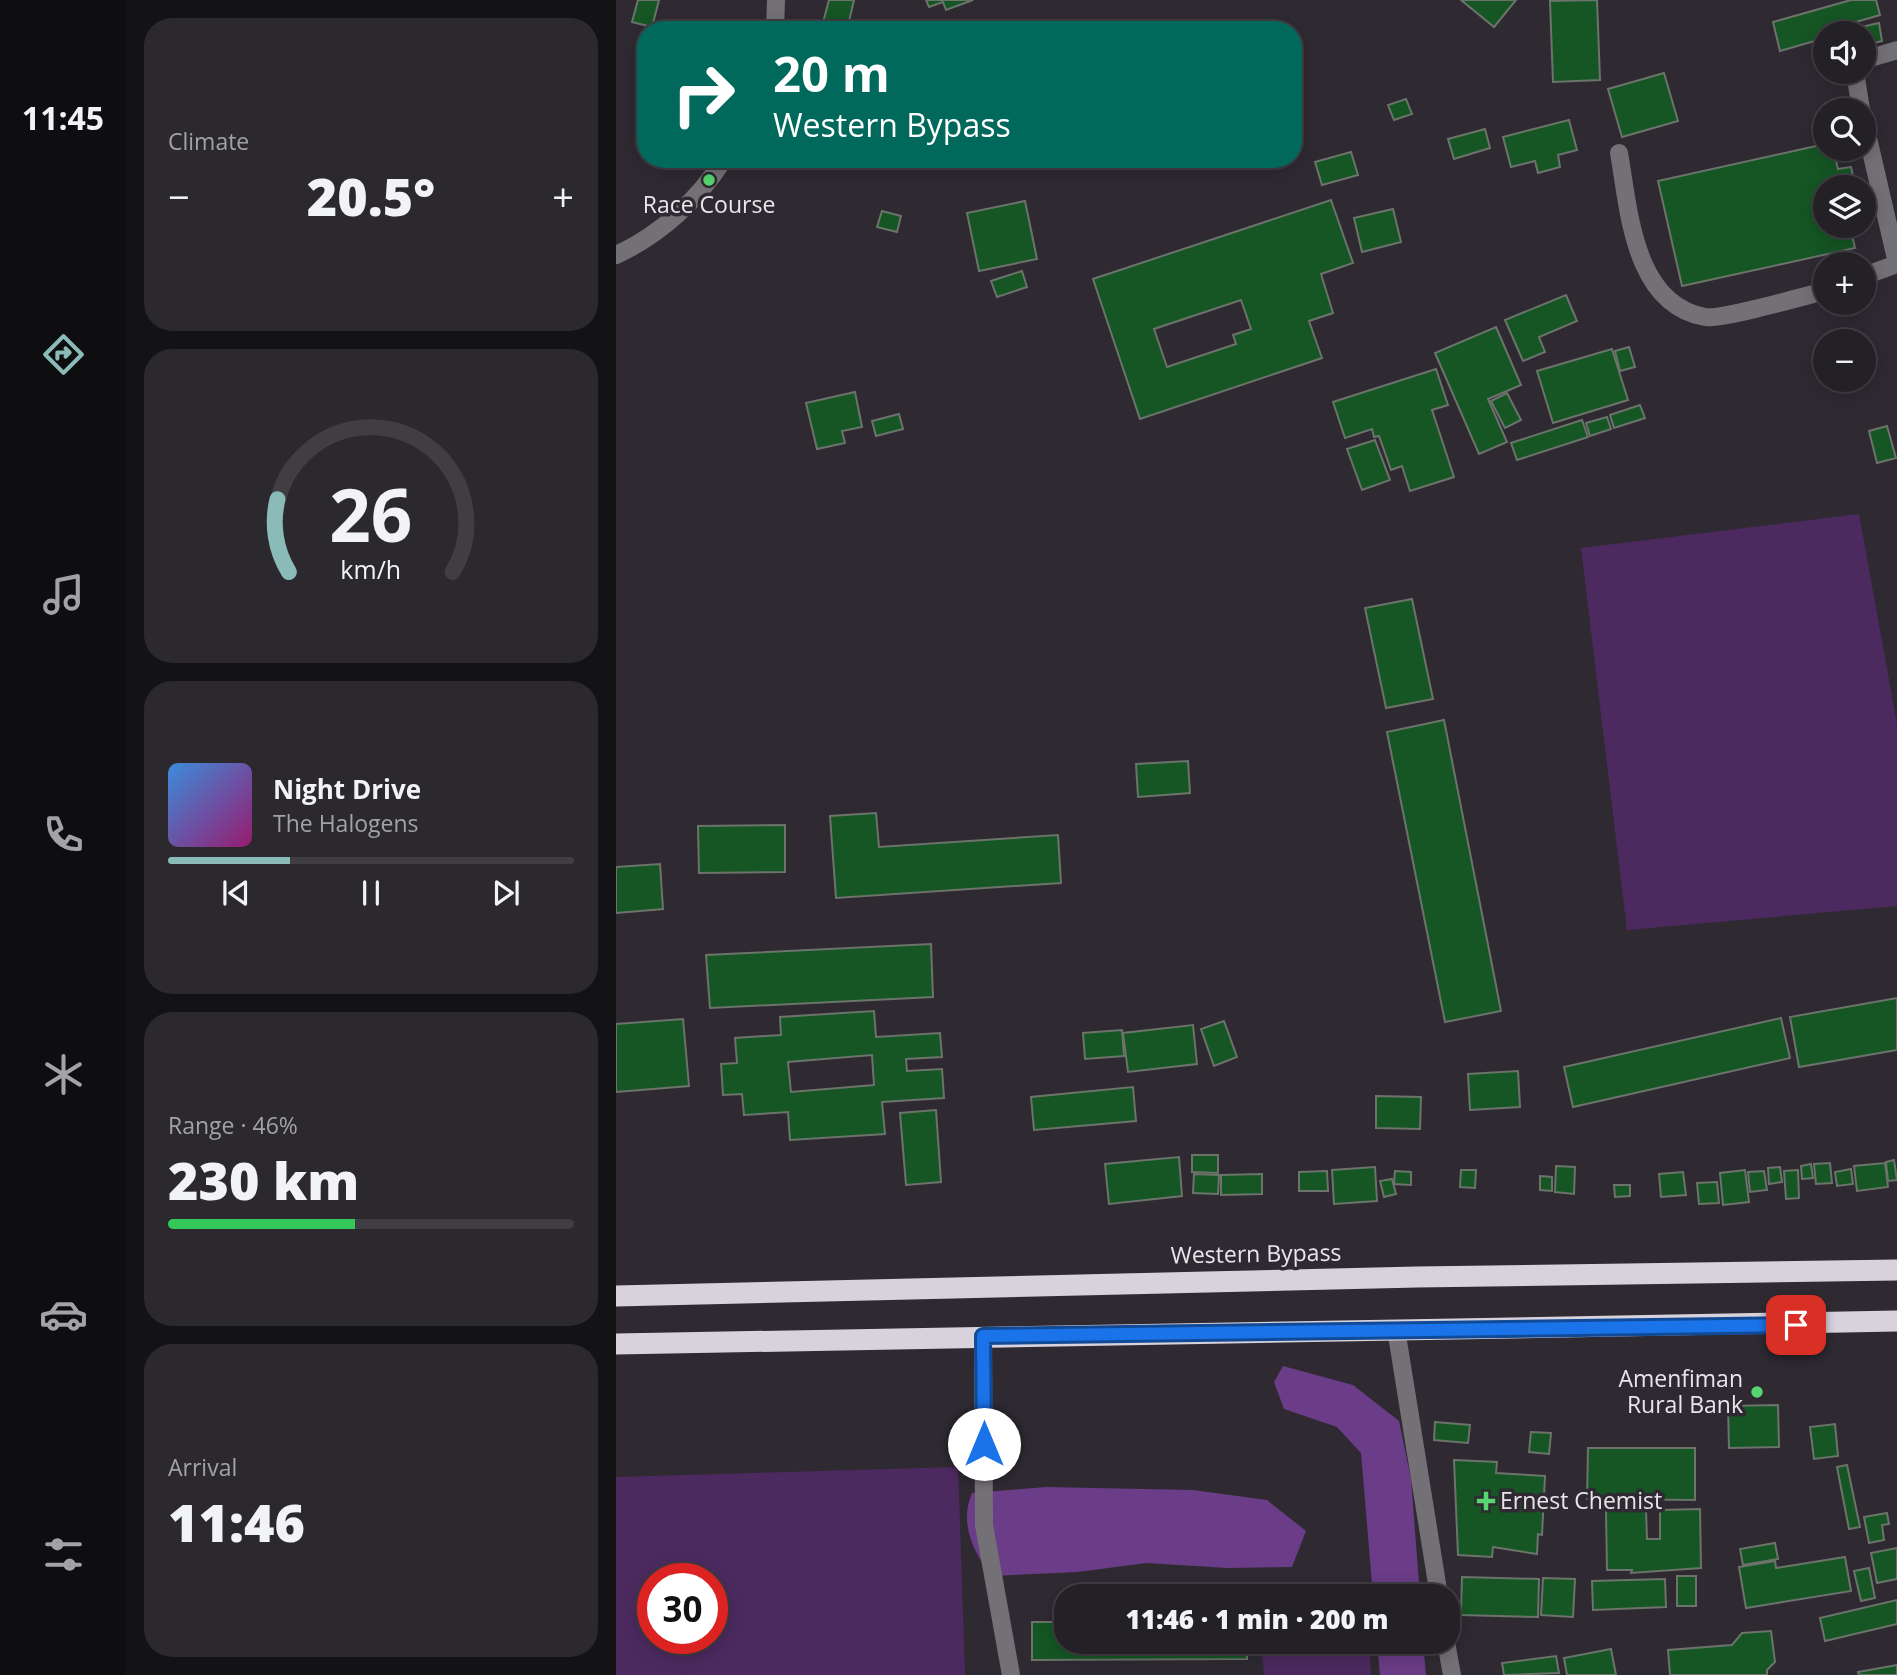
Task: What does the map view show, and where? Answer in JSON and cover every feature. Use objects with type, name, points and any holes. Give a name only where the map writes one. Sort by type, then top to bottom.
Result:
[{"type":"highway","name":"Western Bypass","points":[[616,1296],[1389,1278],[1897,1270]]},
{"type":"highway","points":[[616,1344],[1897,1321]]},
{"type":"street","points":[[775,21],[776,0]]},
{"type":"street","points":[[1876,56],[1897,50]]},
{"type":"street","points":[[1619,153],[1636,248],[1648,272],[1665,295],[1687,310],[1707,318],[1813,294]]},
{"type":"street","points":[[1873,161],[1897,263],[1876,271]]},
{"type":"street","points":[[616,255],[644,242],[707,187],[719,168]]},
{"type":"street","points":[[1396,1329],[1437,1584]]},
{"type":"street","points":[[983,1336],[984,1525],[1011,1675]]},
{"type":"street","points":[[1449,1654],[1452,1675]]},
{"type":"shaded area","points":[[1859,514],[1897,724],[1897,906],[1627,930],[1581,548]]},
{"type":"shaded area","points":[[1283,1366],[1353,1385],[1399,1421],[1411,1479],[1419,1584],[1372,1584],[1361,1453],[1337,1427],[1284,1409],[1274,1382]]},
{"type":"shaded area","points":[[958,1467],[965,1675],[616,1675],[616,1477]]},
{"type":"shaded area","points":[[1046,1487],[1193,1490],[1267,1500],[1306,1531],[1292,1567],[1228,1568],[1146,1563],[1078,1572],[991,1576],[970,1536],[967,1515],[972,1493]]},
{"type":"shaded area","points":[[1262,1654],[1370,1654],[1371,1675],[1264,1675]]},
{"type":"shaded area","points":[[1378,1654],[1424,1654],[1426,1675],[1380,1675]]},
{"type":"building","points":[[638,0],[659,0],[654,21],[632,22]]},
{"type":"building","points":[[829,0],[854,0],[849,21],[823,21]]},
{"type":"building","points":[[926,0],[973,0],[946,10],[943,2],[929,7]]},
{"type":"building","points":[[1461,0],[1516,0],[1494,27]]},
{"type":"building","points":[[1597,0],[1600,80],[1553,82],[1550,1]]},
{"type":"building","points":[[1851,0],[1876,0],[1880,15],[1859,21],[1813,21],[1813,41],[1780,51],[1773,22]]},
{"type":"building","points":[[1879,23],[1882,41],[1876,42],[1876,24]]},
{"type":"building","points":[[1664,73],[1678,121],[1622,137],[1608,89]]},
{"type":"building","points":[[1406,99],[1412,114],[1394,120],[1388,105]]},
{"type":"building","points":[[1569,120],[1577,150],[1558,155],[1560,167],[1538,173],[1535,161],[1511,167],[1503,137]]},
{"type":"building","points":[[1485,129],[1490,148],[1454,159],[1448,139]]},
{"type":"building","points":[[1813,147],[1813,161],[1836,161],[1838,169],[1851,167],[1853,175],[1813,175],[1813,238],[1853,238],[1855,248],[1837,252],[1813,252],[1813,257],[1682,286],[1658,181]]},
{"type":"building","points":[[1351,152],[1358,175],[1322,185],[1315,162]]},
{"type":"building","points":[[1331,200],[1353,263],[1321,274],[1333,313],[1309,321],[1322,358],[1140,419],[1093,279]],"holes":[[[1241,300],[1251,329],[1233,335],[1236,344],[1167,367],[1154,329]]]},
{"type":"building","points":[[1025,201],[1037,259],[979,271],[967,213]]},
{"type":"building","points":[[1393,209],[1401,242],[1362,252],[1354,218]]},
{"type":"building","points":[[882,211],[901,216],[897,232],[877,227]]},
{"type":"building","points":[[1022,271],[1027,287],[997,297],[991,281]]},
{"type":"building","points":[[1566,295],[1577,321],[1539,337],[1545,352],[1523,361],[1505,320]]},
{"type":"building","points":[[1496,327],[1521,385],[1488,399],[1507,442],[1479,454],[1435,353]]},
{"type":"building","points":[[1629,347],[1635,367],[1620,371],[1615,351]]},
{"type":"building","points":[[1612,349],[1628,400],[1553,423],[1537,371]]},
{"type":"building","points":[[1436,369],[1448,405],[1432,410],[1454,477],[1410,491],[1402,466],[1391,470],[1379,436],[1374,437],[1372,429],[1345,438],[1333,402]]},
{"type":"building","points":[[855,392],[862,427],[842,431],[845,443],[817,449],[806,403]]},
{"type":"building","points":[[1507,393],[1521,420],[1505,428],[1491,401]]},
{"type":"building","points":[[1640,405],[1645,418],[1614,428],[1610,415]]},
{"type":"building","points":[[899,414],[903,429],[876,436],[872,421]]},
{"type":"building","points":[[1607,417],[1611,429],[1590,436],[1586,423]]},
{"type":"building","points":[[1582,420],[1588,437],[1517,460],[1511,443]]},
{"type":"building","points":[[1887,426],[1896,458],[1877,463],[1869,431]]},
{"type":"building","points":[[1375,440],[1390,480],[1362,490],[1347,449]]},
{"type":"building","points":[[1412,599],[1433,699],[1386,708],[1365,608]]},
{"type":"building","points":[[1444,720],[1501,1011],[1445,1022],[1387,732]]},
{"type":"building","points":[[1188,761],[1190,793],[1138,797],[1136,764]]},
{"type":"building","points":[[876,813],[879,847],[1058,835],[1061,883],[836,898],[830,816]]},
{"type":"building","points":[[785,825],[785,872],[699,873],[698,826]]},
{"type":"building","points":[[660,864],[663,909],[616,913],[616,867]]},
{"type":"building","points":[[931,944],[933,997],[710,1008],[706,955]]},
{"type":"building","points":[[1897,998],[1897,1050],[1799,1067],[1790,1017]]},
{"type":"building","points":[[874,1011],[876,1037],[940,1033],[942,1057],[906,1059],[907,1071],[942,1069],[944,1098],[882,1102],[885,1134],[790,1140],[788,1112],[744,1115],[742,1094],[723,1095],[721,1064],[737,1063],[735,1038],[781,1035],[780,1017]],"holes":[[[872,1055],[874,1085],[791,1092],[788,1062]]]},
{"type":"building","points":[[1781,1018],[1790,1058],[1573,1107],[1564,1067]]},
{"type":"building","points":[[683,1019],[689,1086],[616,1092],[616,1024]]},
{"type":"building","points":[[1224,1021],[1237,1057],[1214,1066],[1201,1029]]},
{"type":"building","points":[[1193,1025],[1197,1064],[1128,1072],[1123,1033]]},
{"type":"building","points":[[1122,1030],[1124,1056],[1085,1059],[1083,1033]]},
{"type":"building","points":[[1518,1071],[1520,1107],[1470,1110],[1468,1074]]},
{"type":"building","points":[[1133,1087],[1136,1121],[1034,1130],[1031,1097]]},
{"type":"building","points":[[1376,1096],[1421,1097],[1420,1129],[1376,1128]]},
{"type":"building","points":[[936,1110],[941,1182],[906,1185],[900,1113]]},
{"type":"building","points":[[1192,1155],[1218,1155],[1218,1173],[1192,1172]]},
{"type":"building","points":[[1179,1157],[1182,1196],[1109,1204],[1105,1164]]},
{"type":"building","points":[[1894,1160],[1897,1180],[1888,1181],[1886,1162]]},
{"type":"building","points":[[1830,1163],[1832,1183],[1816,1184],[1814,1164]]},
{"type":"building","points":[[1885,1163],[1888,1187],[1857,1191],[1854,1166]]},
{"type":"building","points":[[1811,1164],[1813,1178],[1802,1179],[1801,1166]]},
{"type":"building","points":[[1556,1166],[1575,1167],[1574,1194],[1555,1192]]},
{"type":"building","points":[[1375,1167],[1377,1201],[1334,1204],[1332,1170]]},
{"type":"building","points":[[1780,1167],[1782,1182],[1769,1184],[1768,1168]]},
{"type":"building","points":[[1851,1169],[1853,1184],[1837,1186],[1835,1172]]},
{"type":"building","points":[[1461,1170],[1476,1170],[1475,1188],[1460,1187]]},
{"type":"building","points":[[1745,1170],[1749,1202],[1723,1205],[1720,1173]]},
{"type":"building","points":[[1798,1170],[1799,1198],[1786,1199],[1784,1171]]},
{"type":"building","points":[[1327,1171],[1328,1191],[1299,1191],[1299,1172]]},
{"type":"building","points":[[1395,1171],[1411,1172],[1411,1185],[1394,1184]]},
{"type":"building","points":[[1764,1171],[1767,1190],[1750,1192],[1748,1172]]},
{"type":"building","points":[[1683,1172],[1686,1195],[1661,1197],[1659,1174]]},
{"type":"building","points":[[1194,1174],[1219,1175],[1218,1194],[1193,1193]]},
{"type":"building","points":[[1262,1174],[1262,1194],[1221,1195],[1221,1175]]},
{"type":"building","points":[[1540,1176],[1552,1177],[1552,1191],[1540,1190]]},
{"type":"building","points":[[1392,1179],[1396,1194],[1384,1197],[1380,1181]]},
{"type":"building","points":[[1717,1182],[1719,1203],[1699,1204],[1697,1183]]},
{"type":"building","points":[[1614,1185],[1630,1185],[1630,1196],[1615,1197]]},
{"type":"building","points":[[1778,1405],[1779,1447],[1729,1448],[1728,1406]]},
{"type":"building","points":[[1435,1422],[1470,1425],[1468,1443],[1434,1440]]},
{"type":"building","points":[[1835,1424],[1838,1456],[1814,1459],[1810,1427]]},
{"type":"building","points":[[1531,1432],[1551,1433],[1549,1454],[1529,1452]]},
{"type":"building","points":[[1588,1448],[1695,1448],[1695,1500],[1587,1499]]},
{"type":"building","points":[[1454,1460],[1497,1462],[1496,1473],[1545,1476],[1542,1535],[1538,1534],[1537,1554],[1493,1547],[1492,1557],[1458,1555]]},
{"type":"building","points":[[1847,1465],[1860,1527],[1849,1529],[1837,1467]]},
{"type":"building","points":[[1700,1509],[1701,1568],[1631,1573],[1632,1570],[1607,1570],[1606,1511],[1646,1510],[1647,1539],[1660,1539],[1660,1510]]},
{"type":"building","points":[[1887,1513],[1889,1524],[1882,1525],[1884,1540],[1869,1543],[1864,1517]]},
{"type":"building","points":[[1775,1543],[1778,1559],[1743,1565],[1740,1549]]},
{"type":"building","points":[[1897,1548],[1897,1579],[1877,1583],[1871,1553]]},
{"type":"building","points":[[1845,1557],[1851,1591],[1746,1608],[1739,1567],[1775,1561],[1776,1568]]},
{"type":"building","points":[[1869,1568],[1875,1598],[1861,1601],[1854,1571]]},
{"type":"building","points":[[1677,1576],[1696,1576],[1696,1606],[1677,1606]]},
{"type":"building","points":[[1462,1577],[1539,1579],[1538,1617],[1461,1615]]},
{"type":"building","points":[[1543,1578],[1575,1579],[1573,1617],[1541,1615]]},
{"type":"building","points":[[1665,1579],[1666,1607],[1593,1610],[1592,1581]]},
{"type":"building","points":[[1897,1600],[1897,1624],[1825,1641],[1820,1618]]},
{"type":"building","points":[[1032,1622],[1054,1622],[1054,1654],[1247,1654],[1247,1659],[1032,1660]]},
{"type":"building","points":[[1771,1631],[1775,1662],[1767,1670],[1767,1675],[1670,1675],[1668,1650],[1732,1645],[1742,1633]]},
{"type":"building","points":[[1611,1649],[1616,1675],[1567,1675],[1564,1658]]},
{"type":"building","points":[[1556,1656],[1559,1673],[1504,1675],[1502,1663]]},
{"type":"building","points":[[1897,1665],[1897,1675],[1859,1675],[1858,1672]]},
{"type":"place","name":"Race Course","points":[[709,180]]},
{"type":"place","name":"Amenfiman Rural Bank","points":[[1757,1392]]},
{"type":"place","name":"Ernest Chemist","points":[[1486,1501]]},
{"type":"route","points":[[984,1444],[983,1336],[1796,1325]]}]
